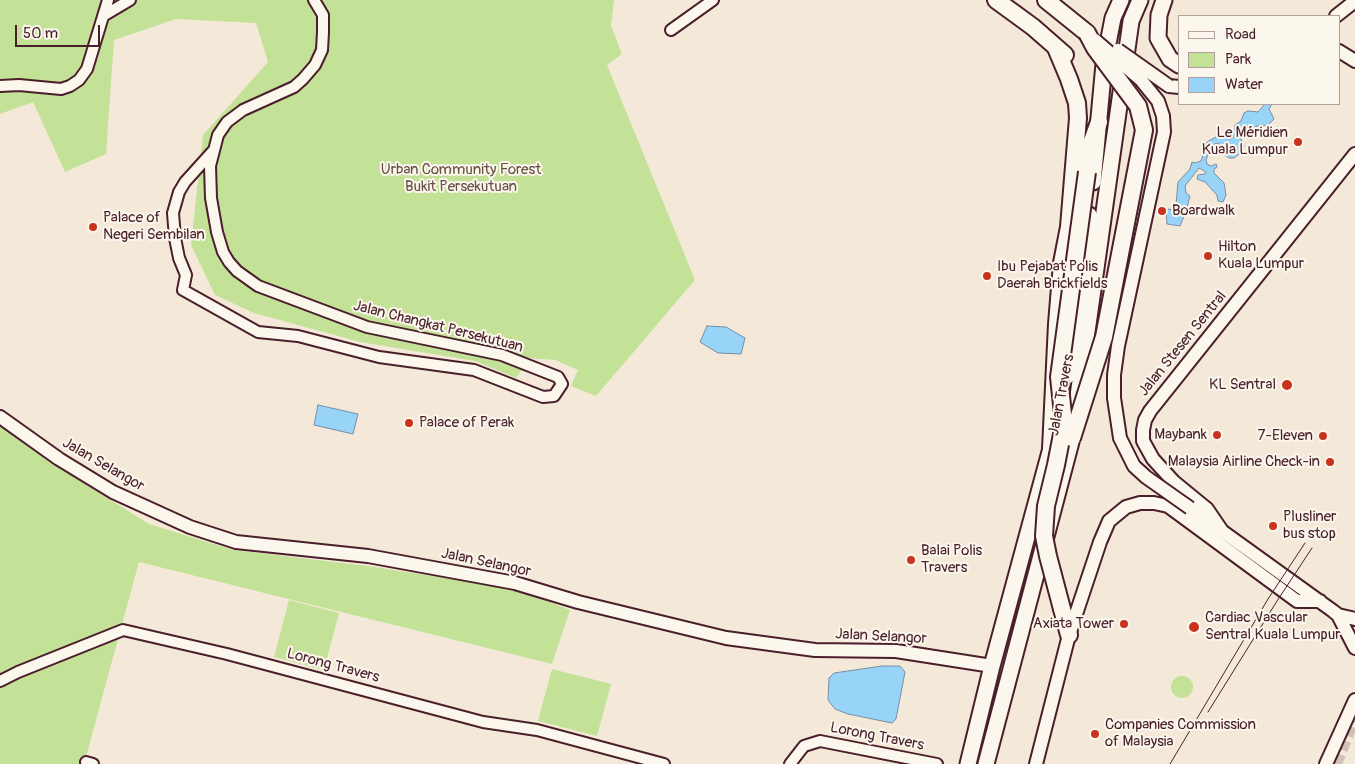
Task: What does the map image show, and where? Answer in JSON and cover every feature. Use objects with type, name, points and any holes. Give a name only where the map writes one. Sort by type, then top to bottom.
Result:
[{"type":"main road","points":[[996,0],[1034,27],[1071,64],[1083,90],[1086,107],[1087,172],[1059,377],[1064,424],[1046,506],[1044,536],[1069,635]]},
{"type":"main road","points":[[1046,0],[1087,33],[1095,48],[1138,106],[1144,130],[1104,337],[1072,438]]},
{"type":"main road","name":"Jalan Travers","points":[[968,764],[992,666],[1061,409],[1077,316],[1104,64],[1113,18],[1121,0]]},
{"type":"main road","name":"Jalan Travers","points":[[986,764],[1072,438],[1132,21],[1140,0]]},
{"type":"main road","points":[[1164,0],[1159,15],[1158,38],[1170,59],[1178,64]]},
{"type":"main road","points":[[1051,448],[1062,262],[1070,227],[1078,118],[1077,103],[1056,48]]},
{"type":"main road","points":[[1087,155],[1099,122]]},
{"type":"main road","points":[[995,764],[1000,746],[1015,656]]},
{"type":"street","points":[[0,86],[19,85],[61,89],[79,80],[87,69],[108,0]]},
{"type":"street","points":[[103,16],[130,0]]},
{"type":"street","name":"Jalan Changkat Persekutuan","points":[[213,152],[184,182],[173,213],[179,258],[186,275],[183,290],[258,332],[298,336],[379,357],[474,370],[543,397],[554,396],[562,384],[558,377],[502,355],[367,327],[258,286],[237,271],[229,262],[217,232],[211,198],[210,166],[218,135],[227,122],[243,110],[294,87],[315,65],[322,50],[323,15],[314,0]]},
{"type":"street","points":[[671,30],[713,0]]},
{"type":"street","points":[[1337,15],[1355,1]]},
{"type":"street","points":[[1087,33],[1104,41],[1169,86],[1178,87]]},
{"type":"street","name":"Jalan Stesen Sentral","points":[[1087,33],[1141,80],[1158,101],[1164,132],[1129,287],[1118,346],[1114,375],[1114,398],[1120,438],[1134,466],[1146,476],[1338,615],[1355,619]]},
{"type":"street","points":[[1340,52],[1355,61]]},
{"type":"street","name":"Jalan Stesen Sentral","points":[[1222,531],[1207,510],[1174,482],[1153,458],[1143,441],[1142,430],[1144,420],[1355,154]]},
{"type":"street","name":"Jalan Selangor","points":[[0,417],[58,459],[113,492],[190,527],[236,542],[368,556],[515,583],[578,602],[726,638],[814,650],[896,651],[992,666]]},
{"type":"street","points":[[1036,764],[1069,635],[1100,542],[1109,521],[1126,508],[1140,503],[1168,506],[1297,601],[1320,601]]},
{"type":"street","name":"Jalan Stesen Sentral","points":[[1338,615],[1355,648]]},
{"type":"street","name":"Lorong Travers","points":[[0,681],[123,630],[227,654],[483,722],[537,730],[664,764]]},
{"type":"street","points":[[1326,764],[1355,700]]},
{"type":"street","name":"Lorong Travers","points":[[790,764],[804,746],[820,741],[937,764]]},
{"type":"green space","name":"Urban Community Forest Bukit Persekutuan","points":[[0,0],[614,0],[611,25],[622,54],[607,65],[695,280],[596,396],[571,386],[578,370],[555,360],[530,358],[516,378],[475,361],[360,342],[254,313],[215,295],[191,245],[203,135],[268,62],[256,23],[176,19],[114,40],[106,154],[65,172],[33,102],[0,114]]},
{"type":"green space","points":[[0,426],[45,459],[149,524],[233,550],[368,566],[515,589],[570,610],[552,664],[139,562],[84,764],[0,764]]},
{"type":"green space","points":[[289,600],[339,613],[324,670],[274,657]]},
{"type":"green space","points":[[552,669],[611,684],[597,736],[538,721]]},
{"type":"green space","points":[[1182,676],[1190,679],[1193,687],[1190,695],[1182,698],[1174,695],[1171,687],[1174,679]]},
{"type":"water","points":[[1264,105],[1271,105],[1269,109],[1274,119],[1267,126],[1261,125],[1243,131],[1240,137],[1244,146],[1241,153],[1234,158],[1229,158],[1224,154],[1221,145],[1217,143],[1213,145],[1208,154],[1207,164],[1211,166],[1216,164],[1217,167],[1214,169],[1214,173],[1224,183],[1226,195],[1223,202],[1218,201],[1217,195],[1205,182],[1197,179],[1198,175],[1205,174],[1206,172],[1199,168],[1185,186],[1186,193],[1190,196],[1180,226],[1167,224],[1166,213],[1168,209],[1173,210],[1176,205],[1178,182],[1190,169],[1192,162],[1201,161],[1207,142],[1216,137],[1231,139],[1235,125],[1241,121],[1244,113],[1248,111],[1258,112]]},
{"type":"water","points":[[707,326],[726,327],[745,338],[741,354],[718,353],[700,342]]},
{"type":"water","points":[[318,405],[358,414],[353,434],[314,425]]},
{"type":"water","points":[[882,666],[900,666],[905,672],[896,719],[892,723],[848,714],[835,709],[828,700],[829,678],[834,673]]},
{"type":"tunnel","points":[[1337,764],[1355,719]]},
{"type":"tram line","points":[[1170,764],[1268,599],[1305,543]]},
{"type":"tram line","points":[[1208,712],[1312,548]]},
{"type":"place","name":"Le Méridien Kuala Lumpur","points":[[1298,142]]},
{"type":"place","name":"Boardwalk","points":[[1162,211]]},
{"type":"place","name":"Palace of Negeri Sembilan","points":[[93,227]]},
{"type":"place","name":"Hilton Kuala Lumpur","points":[[1208,256]]},
{"type":"place","name":"Ibu Pejabat Polis Daerah Brickfields","points":[[987,276]]},
{"type":"place","name":"KL Sentral","points":[[1287,385]]},
{"type":"place","name":"Palace of Perak","points":[[409,423]]},
{"type":"place","name":"Maybank","points":[[1217,435]]},
{"type":"place","name":"7-Eleven","points":[[1323,436]]},
{"type":"place","name":"Malaysia Airline Check-in","points":[[1330,462]]},
{"type":"place","name":"Plusliner bus stop","points":[[1273,526]]},
{"type":"place","name":"Balai Polis Travers","points":[[911,560]]},
{"type":"place","name":"Axiata Tower","points":[[1124,624]]},
{"type":"place","name":"Cardiac Vascular Sentral Kuala Lumpur","points":[[1194,627]]},
{"type":"place","name":"Companies Commission of Malaysia","points":[[1095,734]]}]
